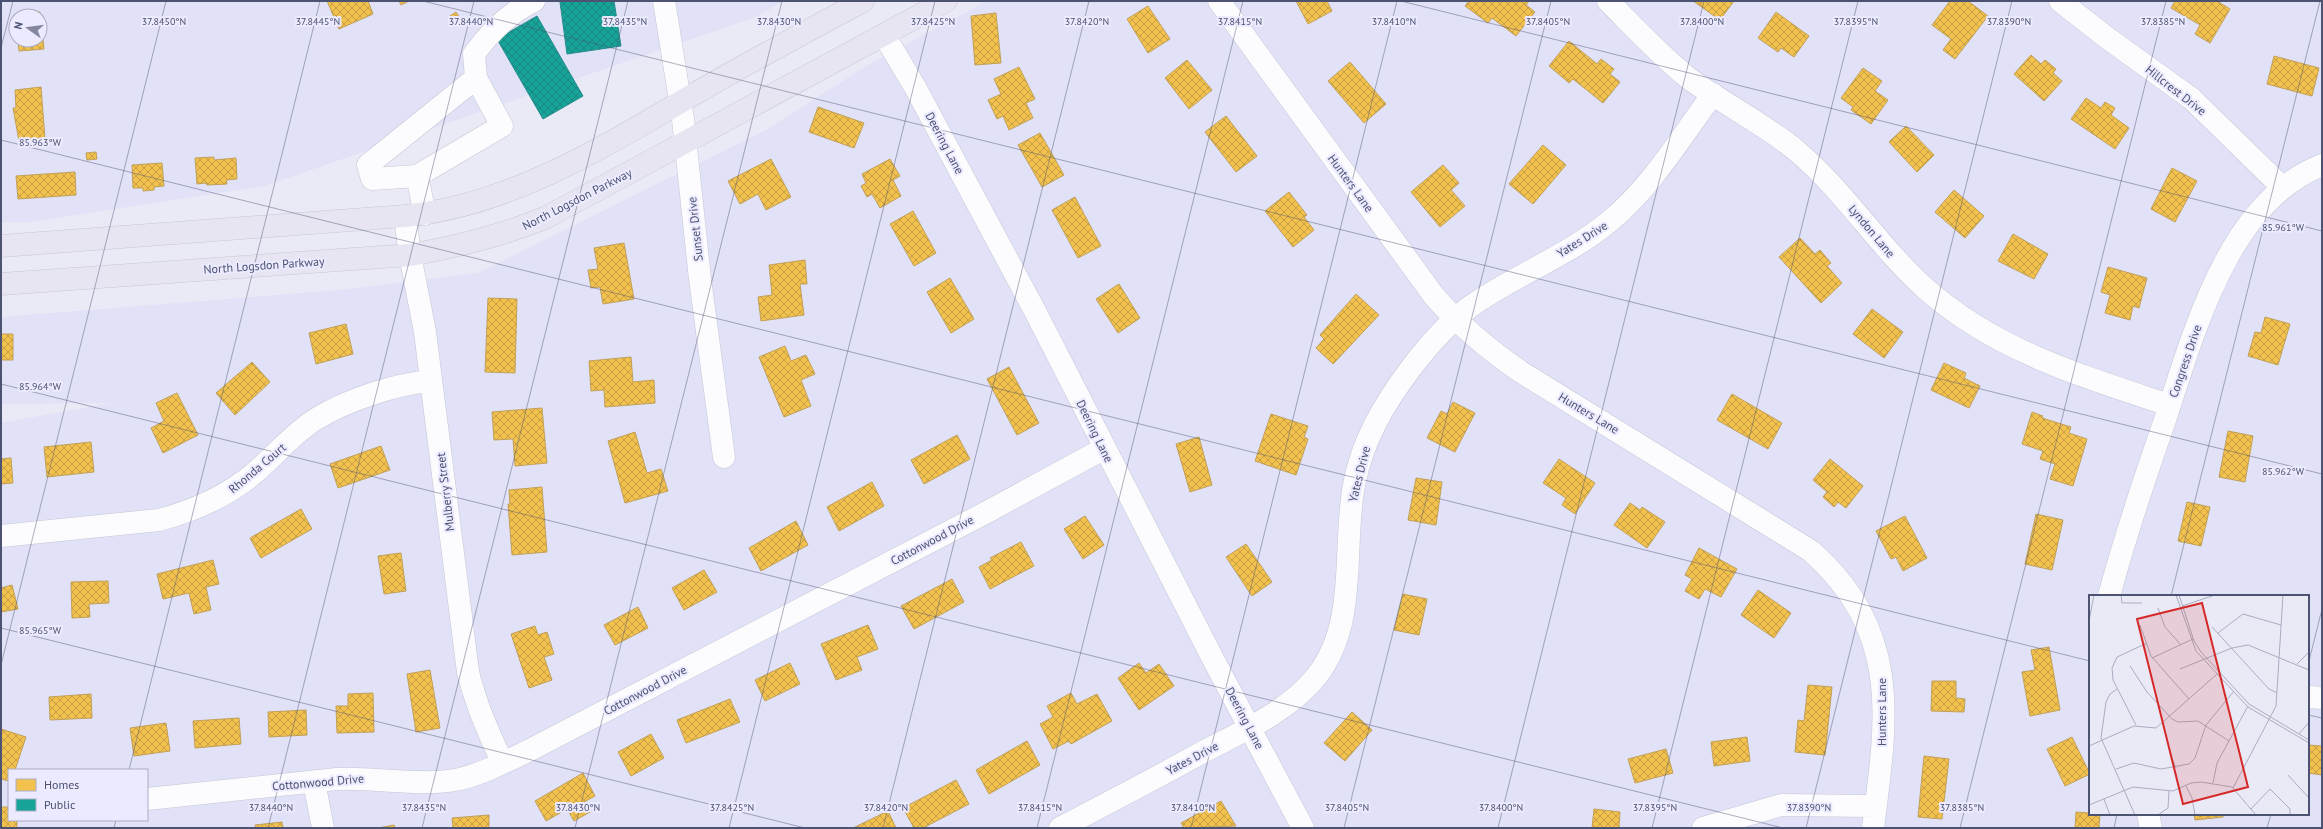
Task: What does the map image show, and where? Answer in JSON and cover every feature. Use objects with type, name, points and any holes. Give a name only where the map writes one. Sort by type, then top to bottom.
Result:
[{"type":"main road","points":[[1,246],[415,215],[467,205],[514,189],[582,157],[754,60],[863,1]]},
{"type":"main road","name":"North Logsdon Parkway","points":[[1,284],[410,255],[470,244],[528,225],[587,196],[686,140],[946,1]]},
{"type":"street","points":[[476,78],[368,165],[372,179],[417,176],[502,126],[476,78],[474,54],[489,33],[506,18],[534,1]]},
{"type":"street","name":"Sunset Drive","points":[[664,1],[686,140],[700,279],[724,457]]},
{"type":"street","name":"Hunters Lane","points":[[1219,1],[1434,296],[1454,319],[1497,356],[1811,551],[1830,568],[1846,587],[1859,610],[1879,659],[1884,686],[1884,713],[1873,828]]},
{"type":"street","name":"Lyndon Lane","points":[[1608,1],[1669,62],[1713,94],[1775,134],[1817,168],[1887,251],[1925,288],[1968,321],[2015,349],[2061,369],[2169,405]]},
{"type":"street","name":"Hillcrest Drive","points":[[2060,1],[2106,37],[2192,99],[2283,188]]},
{"type":"street","name":"Deering Lane","points":[[884,35],[919,94],[1105,448],[1202,638],[1304,828]]},
{"type":"street","name":"Yates Drive","points":[[1060,828],[1250,728],[1287,705],[1318,675],[1338,636],[1343,615],[1350,508],[1356,472],[1365,445],[1384,406],[1410,369],[1437,336],[1454,319],[1478,300],[1591,236],[1611,220],[1646,186],[1713,94]]},
{"type":"street","name":"Congress Drive","points":[[2109,595],[2124,541],[2169,405],[2215,278],[2242,234],[2273,197],[2283,188],[2322,165]]},
{"type":"street","name":"Mulberry Street","points":[[417,176],[415,215],[410,255],[425,332],[432,382],[468,672],[473,695],[486,730],[503,763]]},
{"type":"street","name":"Rhonda Court","points":[[1,536],[159,520],[180,515],[206,504],[237,487],[299,432],[334,409],[352,401],[416,383],[432,382]]},
{"type":"street","name":"Cottonwood Drive","points":[[148,799],[361,778],[434,782],[458,779],[503,763],[980,516],[1105,448]]},
{"type":"street","points":[[2309,697],[2322,698]]},
{"type":"street","points":[[314,782],[323,828]]},
{"type":"street","points":[[1703,828],[1781,805],[1876,806]]},
{"type":"street","points":[[2148,815],[2151,828]]},
{"type":"shaded area","points":[[1,1],[785,1],[753,18],[264,186],[30,222],[1,222]]},
{"type":"shaded area","points":[[987,1],[2322,1],[2322,828],[1,828],[1,423],[111,403],[1,404],[1,317],[339,290],[478,273],[766,130],[868,65]]},
{"type":"building: Homes","points":[[327,1],[368,1],[373,14],[339,29]]},
{"type":"building: Homes","points":[[399,1],[409,1],[401,5]]},
{"type":"building: Homes","points":[[1296,1],[1327,1],[1332,11],[1308,24]]},
{"type":"building: Homes","points":[[1469,1],[1529,1],[1526,5],[1535,12],[1516,36],[1492,18],[1488,23],[1465,6]]},
{"type":"building: Homes","points":[[1693,1],[1734,1],[1720,20]]},
{"type":"building: Homes","points":[[1950,1],[1968,1],[1988,16],[1955,59],[1943,50],[1951,39],[1932,25]]},
{"type":"building: Homes","points":[[2175,1],[2217,1],[2230,9],[2210,43],[2195,34],[2200,25],[2171,8]]},
{"type":"building: Homes","points":[[1148,6],[1170,39],[1148,53],[1127,19]]},
{"type":"building: Homes","points":[[456,12],[462,21],[455,25],[450,16]]},
{"type":"building: Homes","points":[[1776,12],[1809,36],[1794,57],[1781,48],[1778,52],[1758,38]]},
{"type":"building: Homes","points":[[996,13],[1001,63],[975,65],[971,16]]},
{"type":"building: Homes","points":[[1569,41],[1597,64],[1601,59],[1614,69],[1610,74],[1620,82],[1603,103],[1573,79],[1569,83],[1549,66]]},
{"type":"building: Homes","points":[[19,48],[44,49],[19,51]]},
{"type":"building: Homes","points":[[2031,55],[2041,64],[2045,60],[2056,69],[2053,73],[2062,81],[2044,101],[2014,74]]},
{"type":"building: Homes","points":[[2274,56],[2319,68],[2312,96],[2267,84]]},
{"type":"building: Homes","points":[[1187,60],[1212,90],[1189,109],[1165,78]]},
{"type":"building: Homes","points":[[1350,62],[1386,104],[1364,123],[1328,81]]},
{"type":"building: Homes","points":[[1019,67],[1035,99],[1026,103],[1033,118],[1009,130],[1003,116],[997,119],[988,100],[1001,94],[994,79]]},
{"type":"building: Homes","points":[[1863,68],[1882,81],[1875,91],[1888,100],[1871,124],[1851,110],[1853,107],[1841,98]]},
{"type":"building: Homes","points":[[41,87],[45,139],[19,141],[13,108],[16,108],[15,90]]},
{"type":"building: Homes","points":[[2086,98],[2101,108],[2105,102],[2115,108],[2111,115],[2129,128],[2115,149],[2071,119]]},
{"type":"building: Homes","points":[[818,107],[864,123],[854,148],[809,132]]},
{"type":"building: Homes","points":[[1226,116],[1257,156],[1236,172],[1205,132]]},
{"type":"building: Homes","points":[[1906,126],[1934,155],[1917,172],[1889,142]]},
{"type":"building: Homes","points":[[1040,133],[1064,175],[1042,187],[1018,145]]},
{"type":"building: Homes","points":[[1543,145],[1566,165],[1533,204],[1509,184]]},
{"type":"building: Homes","points":[[96,152],[97,159],[87,160],[86,153]]},
{"type":"building: Homes","points":[[214,157],[214,160],[236,158],[237,179],[226,180],[227,184],[197,184],[195,158]]},
{"type":"building: Homes","points":[[771,159],[791,197],[766,210],[758,194],[740,204],[728,181]]},
{"type":"building: Homes","points":[[890,159],[900,176],[893,180],[901,196],[880,208],[872,194],[867,197],[861,186],[866,183],[862,174]]},
{"type":"building: Homes","points":[[162,163],[164,186],[154,187],[154,190],[143,191],[143,188],[133,188],[132,165]]},
{"type":"building: Homes","points":[[1443,165],[1459,183],[1451,190],[1465,206],[1440,227],[1411,192]]},
{"type":"building: Homes","points":[[2172,168],[2197,181],[2175,222],[2151,209]]},
{"type":"building: Homes","points":[[75,172],[76,195],[18,199],[16,176]]},
{"type":"building: Homes","points":[[1954,190],[1984,216],[1965,238],[1935,212]]},
{"type":"building: Homes","points":[[1289,192],[1307,215],[1304,217],[1314,230],[1293,247],[1265,211]]},
{"type":"building: Homes","points":[[1075,197],[1101,246],[1078,258],[1052,210]]},
{"type":"building: Homes","points":[[913,211],[936,253],[914,266],[890,224]]},
{"type":"building: Homes","points":[[2013,234],[2048,254],[2034,279],[1998,261]]},
{"type":"building: Homes","points":[[1800,238],[1815,254],[1820,250],[1831,263],[1827,266],[1842,283],[1821,303],[1779,257]]},
{"type":"building: Homes","points":[[624,243],[634,299],[603,304],[600,287],[591,288],[588,270],[598,269],[594,248]]},
{"type":"building: Homes","points":[[805,260],[807,284],[800,284],[804,315],[761,321],[758,297],[772,295],[769,265]]},
{"type":"building: Homes","points":[[2108,267],[2147,278],[2139,308],[2133,306],[2130,320],[2105,313],[2110,295],[2101,292]]},
{"type":"building: Homes","points":[[950,278],[974,319],[951,333],[927,292]]},
{"type":"building: Homes","points":[[1119,284],[1140,318],[1118,333],[1096,299]]},
{"type":"building: Homes","points":[[1356,294],[1379,315],[1333,364],[1316,348],[1324,339],[1320,335]]},
{"type":"building: Homes","points":[[488,298],[517,299],[515,373],[485,372]]},
{"type":"building: Homes","points":[[1872,309],[1903,332],[1884,358],[1853,334]]},
{"type":"building: Homes","points":[[2265,317],[2290,324],[2278,365],[2248,356],[2255,332],[2261,333]]},
{"type":"building: Homes","points":[[346,324],[353,354],[316,364],[309,333]]},
{"type":"building: Homes","points":[[1,334],[13,334],[13,360],[1,360]]},
{"type":"building: Homes","points":[[785,346],[791,361],[806,355],[815,374],[801,380],[811,406],[784,417],[759,357]]},
{"type":"building: Homes","points":[[631,357],[633,382],[654,380],[655,403],[605,407],[604,390],[591,391],[589,361]]},
{"type":"building: Homes","points":[[252,362],[270,382],[235,415],[216,393]]},
{"type":"building: Homes","points":[[1944,363],[1966,373],[1964,378],[1980,386],[1969,408],[1931,390]]},
{"type":"building: Homes","points":[[1009,367],[1039,423],[1017,435],[987,379]]},
{"type":"building: Homes","points":[[177,393],[198,435],[163,453],[151,428],[164,421],[156,403]]},
{"type":"building: Homes","points":[[1732,394],[1782,423],[1768,449],[1717,420]]},
{"type":"building: Homes","points":[[1453,402],[1475,413],[1455,452],[1427,438],[1441,411],[1447,414]]},
{"type":"building: Homes","points":[[542,408],[547,463],[515,466],[513,439],[494,440],[492,412]]},
{"type":"building: Homes","points":[[2032,412],[2043,416],[2042,418],[2071,427],[2069,433],[2087,439],[2073,486],[2050,479],[2055,464],[2040,459],[2043,451],[2022,444]]},
{"type":"building: Homes","points":[[1271,414],[1308,426],[1304,437],[1308,439],[1296,475],[1255,461]]},
{"type":"building: Homes","points":[[2228,431],[2253,436],[2245,482],[2219,477]]},
{"type":"building: Homes","points":[[635,432],[647,473],[661,469],[668,491],[625,503],[608,441]]},
{"type":"building: Homes","points":[[957,435],[970,459],[924,484],[911,460]]},
{"type":"building: Homes","points":[[1199,437],[1212,485],[1190,492],[1176,444]]},
{"type":"building: Homes","points":[[91,442],[94,472],[47,477],[44,447]]},
{"type":"building: Homes","points":[[381,446],[390,470],[338,488],[330,464]]},
{"type":"building: Homes","points":[[11,458],[13,483],[1,484],[1,459]]},
{"type":"building: Homes","points":[[1559,459],[1595,483],[1575,514],[1562,505],[1566,498],[1543,483]]},
{"type":"building: Homes","points":[[1830,459],[1863,486],[1846,508],[1838,502],[1834,507],[1823,497],[1827,492],[1813,480]]},
{"type":"building: Homes","points":[[1416,478],[1442,482],[1436,525],[1408,520]]},
{"type":"building: Homes","points":[[872,482],[884,506],[839,531],[827,507]]},
{"type":"building: Homes","points":[[542,487],[547,552],[512,555],[508,504],[510,504],[509,490]]},
{"type":"building: Homes","points":[[2187,502],[2210,507],[2201,546],[2178,541]]},
{"type":"building: Homes","points":[[1630,503],[1640,510],[1642,507],[1665,522],[1647,548],[1614,525]]},
{"type":"building: Homes","points":[[301,509],[312,529],[261,558],[250,538]]},
{"type":"building: Homes","points":[[2036,514],[2063,520],[2052,570],[2025,564]]},
{"type":"building: Homes","points":[[1085,516],[1104,545],[1083,559],[1064,529]]},
{"type":"building: Homes","points":[[1905,516],[1927,558],[1903,571],[1896,557],[1891,559],[1876,531]]},
{"type":"building: Homes","points":[[796,521],[808,545],[761,571],[749,548]]},
{"type":"building: Homes","points":[[1021,542],[1034,566],[990,589],[979,567],[992,560],[990,558]]},
{"type":"building: Homes","points":[[1246,544],[1272,582],[1252,596],[1226,557]]},
{"type":"building: Homes","points":[[1699,548],[1737,569],[1721,597],[1705,589],[1699,599],[1685,591],[1692,579],[1685,575]]},
{"type":"building: Homes","points":[[401,553],[406,591],[384,594],[378,556]]},
{"type":"building: Homes","points":[[213,560],[219,584],[206,587],[211,610],[194,614],[189,593],[163,599],[157,574]]},
{"type":"building: Homes","points":[[704,570],[717,592],[684,610],[672,588]]},
{"type":"building: Homes","points":[[952,579],[964,602],[914,629],[901,606]]},
{"type":"building: Homes","points":[[108,581],[109,603],[89,604],[90,617],[72,618],[71,582]]},
{"type":"building: Homes","points":[[12,585],[18,609],[1,612],[1,588]]},
{"type":"building: Homes","points":[[1758,590],[1791,613],[1774,638],[1741,615]]},
{"type":"building: Homes","points":[[1403,594],[1427,599],[1419,635],[1394,630]]},
{"type":"building: Homes","points":[[638,607],[648,628],[615,645],[604,625]]},
{"type":"building: Homes","points":[[868,625],[878,649],[857,657],[862,670],[836,680],[821,644]]},
{"type":"building: Homes","points":[[535,626],[538,635],[547,632],[554,654],[544,657],[552,680],[529,688],[511,634]]},
{"type":"building: Homes","points":[[2049,647],[2060,710],[2030,716],[2022,672],[2035,670],[2031,650]]},
{"type":"building: Homes","points":[[790,663],[800,684],[765,701],[755,680]]},
{"type":"building: Homes","points":[[1139,663],[1146,673],[1159,664],[1174,686],[1139,710],[1118,678]]},
{"type":"building: Homes","points":[[430,670],[440,728],[416,732],[407,674]]},
{"type":"building: Homes","points":[[1932,681],[1956,681],[1956,698],[1965,699],[1964,712],[1931,711]]},
{"type":"building: Homes","points":[[1808,685],[1832,687],[1825,755],[1795,752],[1798,720],[1804,721]]},
{"type":"building: Homes","points":[[373,693],[374,732],[337,733],[336,706],[348,706],[348,694]]},
{"type":"building: Homes","points":[[1071,693],[1077,704],[1097,694],[1112,721],[1071,744],[1069,741],[1053,749],[1040,724],[1053,717],[1047,706]]},
{"type":"building: Homes","points":[[91,694],[92,718],[50,720],[49,697]]},
{"type":"building: Homes","points":[[730,699],[740,722],[686,743],[677,720]]},
{"type":"building: Homes","points":[[306,710],[307,735],[269,737],[268,712]]},
{"type":"building: Homes","points":[[1352,712],[1372,730],[1345,761],[1324,743]]},
{"type":"building: Homes","points":[[239,718],[241,744],[195,748],[193,721]]},
{"type":"building: Homes","points":[[166,723],[170,751],[134,756],[130,728]]},
{"type":"building: Homes","points":[[1,729],[26,737],[15,769],[8,769],[8,781],[1,779]]},
{"type":"building: Homes","points":[[651,734],[664,758],[631,776],[618,752]]},
{"type":"building: Homes","points":[[1747,737],[1750,761],[1714,766],[1711,742]]},
{"type":"building: Homes","points":[[2072,737],[2089,774],[2065,786],[2047,749]]},
{"type":"building: Homes","points":[[1027,741],[1040,765],[989,794],[976,770]]},
{"type":"building: Homes","points":[[2309,745],[2322,746],[2322,775],[2309,773]]},
{"type":"building: Homes","points":[[1666,749],[1673,773],[1635,783],[1628,759]]},
{"type":"building: Homes","points":[[1924,756],[1949,759],[1942,819],[1918,817]]},
{"type":"building: Homes","points":[[583,773],[595,796],[584,802],[590,812],[574,821],[567,809],[546,821],[535,801]]},
{"type":"building: Homes","points":[[956,780],[969,804],[923,828],[914,828],[903,808]]},
{"type":"building: Homes","points":[[1221,801],[1236,826],[1184,828],[1181,823]]},
{"type":"building: Homes","points":[[1,807],[8,807],[8,821],[17,821],[17,828],[1,828]]},
{"type":"building: Homes","points":[[1594,809],[1620,812],[1619,828],[1592,828]]},
{"type":"building: Homes","points":[[888,811],[896,828],[853,828]]},
{"type":"building: Homes","points":[[2076,812],[2089,813],[2089,815],[2100,815],[2099,828],[2075,828]]},
{"type":"building: Homes","points":[[489,815],[489,828],[453,828],[452,818]]},
{"type":"building: Homes","points":[[2194,815],[2223,815],[2223,817],[2195,820]]},
{"type":"building: Homes","points":[[282,822],[283,828],[256,828],[255,825]]},
{"type":"building: Homes","points":[[394,825],[395,828],[378,828]]},
{"type":"building: Public","points":[[614,1],[621,46],[567,54],[560,2]]},
{"type":"building: Public","points":[[537,16],[583,96],[543,119],[497,39]]}]
